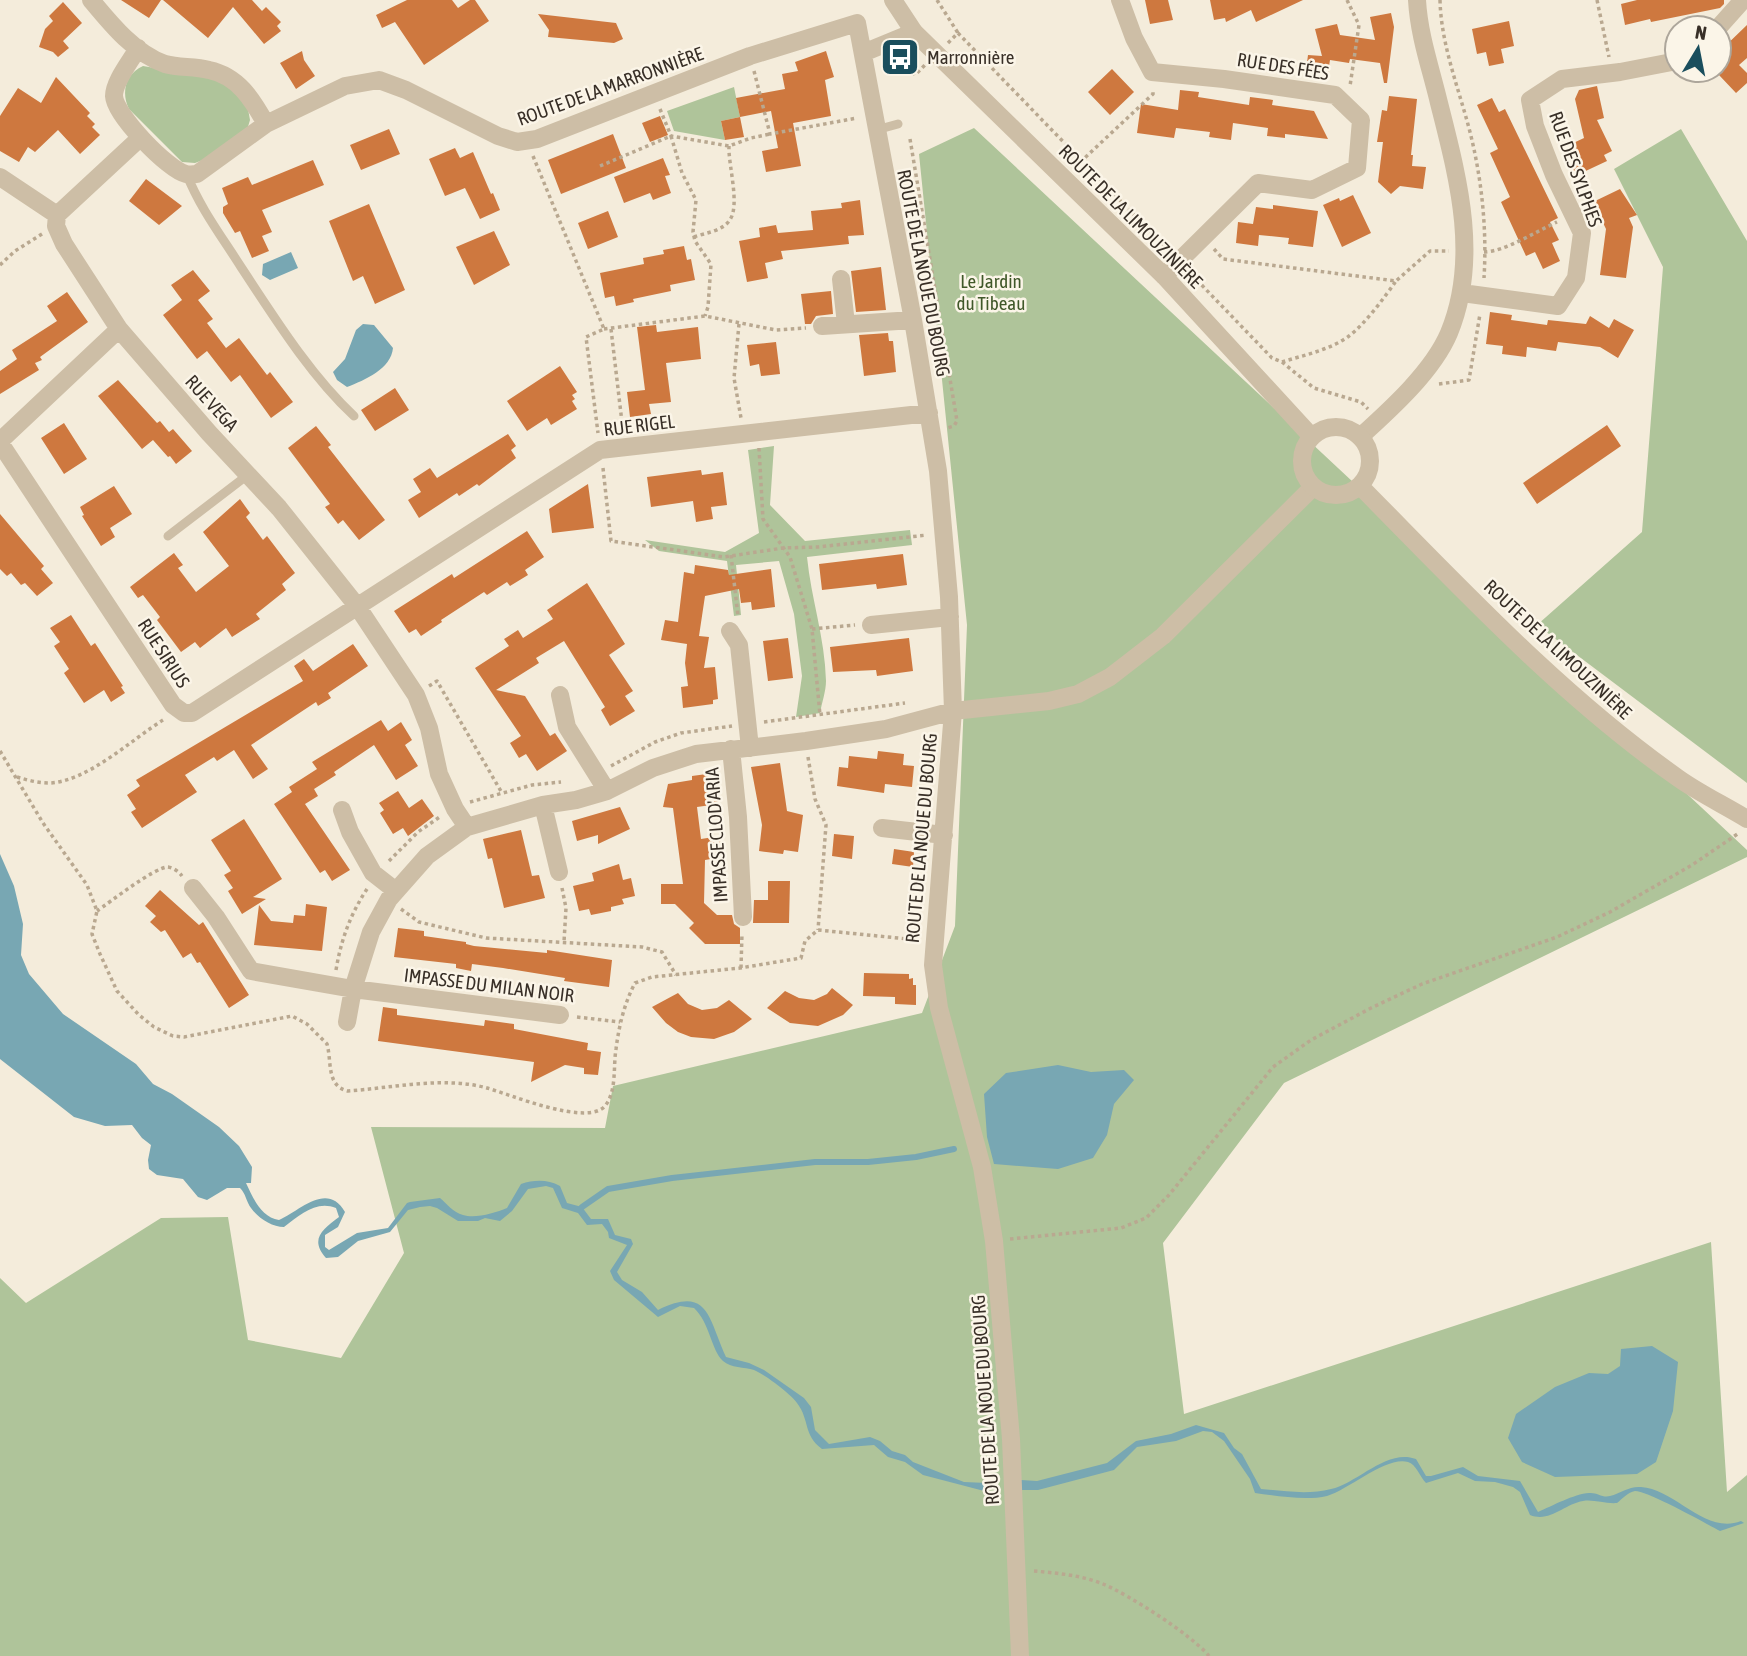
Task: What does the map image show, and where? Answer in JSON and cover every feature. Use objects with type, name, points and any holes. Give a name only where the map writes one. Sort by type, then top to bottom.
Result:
[{"type":"street","points":[[91,0],[138,48],[163,63],[210,70],[233,79],[252,97],[266,124]]},
{"type":"street","name":"ROUTE DE LA LIMOUZINIÈRE","points":[[893,0],[914,32],[1164,276],[1312,437]]},
{"type":"street","points":[[1121,0],[1134,38],[1152,72],[1155,72]]},
{"type":"street","points":[[1360,437],[1419,380],[1449,334],[1462,293],[1465,252],[1463,210],[1418,23],[1417,0]]},
{"type":"street","points":[[1726,7],[1743,0]]},
{"type":"street","name":"ROUTE DE LA NOUE DU BOURG","points":[[857,23],[913,320],[938,471],[950,618],[953,711],[933,965],[939,1008],[982,1167],[994,1241],[1011,1439],[1020,1656]]},
{"type":"street","name":"ROUTE DE LA MARRONNIÈRE","points":[[187,174],[197,174],[266,124],[345,86],[379,80],[406,90],[498,136],[517,142],[528,141],[750,56],[857,23]]},
{"type":"street","points":[[863,53],[914,32]]},
{"type":"street","points":[[138,48],[116,86],[114,97],[140,138],[178,170],[187,174]]},
{"type":"street","name":"RUE DES SYLPHES","points":[[1462,293],[1558,306],[1576,278],[1582,233],[1535,125],[1530,100],[1562,79],[1663,64]]},
{"type":"street","name":"RUE DES FÉES","points":[[1155,72],[1335,95],[1361,120],[1357,167],[1312,190],[1258,183],[1164,276]]},
{"type":"street","points":[[0,177],[56,221],[140,138]]},
{"type":"street","name":"RUE VEGA","points":[[56,221],[64,244],[119,329],[209,433],[279,508],[357,606],[416,695],[429,728],[439,774],[455,809],[467,827]]},
{"type":"street","points":[[841,279],[846,324]]},
{"type":"street","points":[[822,326],[913,320]]},
{"type":"street","name":"RUE SIRIUS","points":[[119,329],[0,442],[173,705],[178,710],[192,713],[199,710],[357,606]]},
{"type":"street","name":"RUE RIGEL","points":[[357,606],[600,450],[750,433],[930,422]]},
{"type":"street","points":[[1341,427],[1360,437],[1370,456],[1370,467],[1360,486],[1349,493],[1337,495],[1324,493],[1313,487],[1305,475],[1302,462],[1304,449],[1312,437],[1330,428],[1341,427]]},
{"type":"street","name":"ROUTE DE LA LIMOUZINIÈRE","points":[[1360,486],[1495,622],[1618,733],[1680,780],[1747,819]]},
{"type":"street","points":[[347,1022],[353,989],[371,932],[393,895],[427,856],[467,827],[543,805],[576,800],[607,791],[653,768],[696,754],[886,729],[953,711],[1049,701],[1077,694],[1110,677],[1163,636],[1313,487]]},
{"type":"street","points":[[871,625],[950,618]]},
{"type":"street","points":[[730,631],[739,645],[750,748]]},
{"type":"street","points":[[560,695],[567,727],[607,791]]},
{"type":"street","name":"IMPASSE CLOD'ARIA","points":[[731,749],[738,817],[743,917]]},
{"type":"street","points":[[543,805],[559,872]]},
{"type":"street","points":[[342,810],[350,832],[373,873],[393,895]]},
{"type":"street","points":[[882,828],[944,835]]},
{"type":"street","name":"IMPASSE DU MILAN NOIR","points":[[193,888],[216,917],[251,971],[353,989],[561,1014]]},
{"type":"lane","points":[[874,123],[898,124]]},
{"type":"lane","points":[[187,174],[204,209],[283,328],[335,397],[354,416]]},
{"type":"lane","points":[[168,536],[249,474]]},
{"type":"path","points":[[937,0],[958,33],[1272,358],[1282,362],[1314,388],[1361,402],[1380,420]]},
{"type":"path","points":[[1338,99],[1350,88],[1359,25],[1347,0]]},
{"type":"path","points":[[1430,385],[1469,380],[1486,253],[1484,215],[1471,136],[1444,38],[1440,0]]},
{"type":"path","points":[[1597,0],[1613,73]]},
{"type":"path","points":[[886,44],[915,75],[958,33]]},
{"type":"path","points":[[750,56],[770,134]]},
{"type":"path","points":[[1064,178],[1153,94],[1155,72]]},
{"type":"path","points":[[654,95],[671,136],[682,173],[696,200],[694,237],[711,264],[705,316]]},
{"type":"path","points":[[600,166],[671,136],[729,146],[770,134],[874,123]]},
{"type":"path","points":[[910,139],[957,421],[954,426],[930,422]]},
{"type":"path","points":[[528,141],[604,329]]},
{"type":"path","points":[[694,237],[723,227],[732,217],[734,202],[729,146]]},
{"type":"path","points":[[1282,362],[1321,350],[1347,338],[1395,281],[1430,251],[1498,252],[1573,215]]},
{"type":"path","points":[[0,265],[56,221]]},
{"type":"path","points":[[1202,238],[1223,258],[1395,281]]},
{"type":"path","points":[[822,326],[776,330],[705,316],[604,329],[586,337],[611,541],[724,557],[783,548],[818,547],[944,533]]},
{"type":"path","points":[[739,324],[734,378],[740,407],[750,433],[763,519],[790,557],[812,629],[820,721],[806,741],[815,799],[827,825],[818,930]]},
{"type":"path","points":[[611,329],[625,447]]},
{"type":"path","points":[[730,631],[738,622],[731,555]]},
{"type":"path","points":[[812,629],[849,624],[871,625]]},
{"type":"path","points":[[416,695],[438,681],[502,793]]},
{"type":"path","points":[[15,776],[51,783],[72,778],[92,768],[178,710]]},
{"type":"path","points":[[0,751],[43,824],[88,885],[97,911],[92,934],[117,991],[139,1015],[154,1027],[173,1036],[184,1037],[235,1029],[286,1016],[299,1019],[327,1044],[331,1078],[335,1084],[348,1091],[465,1084],[488,1088],[560,1111],[598,1111],[604,1107],[613,1086],[620,1022],[626,1000],[635,983],[652,977],[740,968],[801,958],[805,940],[818,930],[933,941]]},
{"type":"path","points":[[994,1241],[1121,1228],[1146,1218],[1170,1195],[1273,1067],[1311,1040],[1371,1007],[1422,984],[1558,937],[1610,912],[1692,865],[1747,827]]},
{"type":"path","points":[[97,911],[155,872],[168,867],[178,871],[193,888]]},
{"type":"path","points":[[559,872],[566,908],[564,942]]},
{"type":"path","points":[[393,895],[419,922],[486,938],[642,947],[662,952],[676,975]]},
{"type":"path","points":[[740,968],[743,917]]},
{"type":"path","name":"IMPASSE DU MILAN NOIR","points":[[561,1014],[620,1022]]},
{"type":"path","points":[[1018,1569],[1063,1574],[1103,1584],[1166,1621],[1209,1656]]},
{"type":"green space","points":[[143,66],[214,78],[228,83],[248,109],[250,120],[247,130],[203,160],[195,163],[182,162],[129,109],[125,97],[126,84],[132,74]]},
{"type":"green space","points":[[734,87],[740,117],[721,121],[725,140],[674,131],[667,111]]},
{"type":"green space","name":"Le Jardin du Tibeau","points":[[974,128],[1747,850],[1747,857],[1284,1083],[1163,1243],[1184,1414],[1711,1242],[1727,1492],[1747,1475],[1747,1656],[0,1656],[0,1278],[26,1303],[161,1218],[228,1217],[248,1340],[341,1358],[404,1253],[371,1127],[605,1128],[613,1086],[922,1013],[955,926],[967,625],[919,154]]},
{"type":"green space","points":[[1681,129],[1747,241],[1747,783],[1537,625],[1642,532],[1663,267],[1614,169]]},
{"type":"green space","points":[[774,446],[770,505],[805,541],[910,530],[912,545],[807,557],[823,649],[826,685],[820,713],[796,717],[802,676],[794,614],[779,561],[736,565],[741,615],[734,616],[727,561],[659,551],[645,540],[725,552],[759,533],[748,450]]},
{"type":"water","points":[[291,252],[298,268],[270,280],[262,275],[263,264]]},
{"type":"water","points":[[363,324],[374,325],[393,348],[388,362],[382,368],[347,387],[337,380],[333,372],[345,359],[356,330]]},
{"type":"water","points":[[0,854],[14,886],[23,924],[21,955],[29,974],[63,1014],[136,1064],[153,1084],[219,1127],[239,1146],[252,1167],[251,1183],[246,1183],[258,1206],[267,1215],[279,1220],[313,1201],[330,1199],[338,1203],[345,1212],[338,1227],[325,1235],[325,1247],[329,1250],[357,1233],[388,1228],[410,1202],[440,1198],[459,1214],[479,1216],[507,1208],[521,1184],[550,1182],[560,1186],[567,1203],[582,1207],[591,1219],[608,1219],[615,1235],[631,1239],[633,1244],[617,1272],[622,1280],[642,1292],[658,1310],[688,1301],[697,1304],[710,1318],[726,1357],[764,1370],[804,1398],[811,1407],[815,1430],[829,1444],[870,1437],[913,1462],[964,1482],[987,1483],[988,1492],[923,1475],[905,1462],[888,1457],[874,1445],[822,1449],[809,1433],[801,1409],[789,1395],[758,1372],[723,1361],[704,1321],[694,1308],[680,1306],[658,1317],[614,1280],[610,1271],[627,1245],[609,1238],[602,1224],[587,1225],[578,1213],[562,1208],[553,1188],[546,1186],[528,1189],[512,1211],[500,1221],[485,1218],[478,1221],[458,1221],[430,1206],[408,1210],[390,1232],[358,1241],[338,1257],[326,1258],[318,1240],[323,1230],[339,1217],[336,1208],[315,1207],[284,1227],[279,1227],[257,1215],[240,1188],[227,1188],[207,1200],[198,1197],[183,1179],[157,1175],[149,1169],[151,1145],[132,1125],[105,1126],[74,1117],[0,1059]]},
{"type":"water","points":[[1058,1065],[1091,1072],[1124,1070],[1134,1080],[1114,1104],[1107,1135],[1093,1158],[1058,1169],[994,1164],[987,1137],[984,1094],[1006,1073]]},
{"type":"water","points":[[1652,1346],[1678,1362],[1673,1411],[1656,1462],[1637,1474],[1555,1477],[1522,1462],[1508,1438],[1516,1414],[1555,1387],[1589,1373],[1608,1374],[1620,1366],[1621,1349]]},
{"type":"water","points":[[1196,1425],[1224,1433],[1234,1448],[1242,1454],[1261,1489],[1305,1492],[1331,1489],[1383,1462],[1405,1457],[1416,1459],[1426,1476],[1463,1467],[1478,1476],[1520,1481],[1538,1512],[1583,1494],[1607,1496],[1641,1487],[1666,1495],[1715,1522],[1744,1523],[1720,1531],[1664,1502],[1635,1491],[1617,1503],[1583,1501],[1551,1515],[1537,1517],[1530,1515],[1520,1492],[1513,1487],[1495,1482],[1475,1481],[1458,1473],[1426,1483],[1411,1463],[1399,1461],[1379,1468],[1327,1496],[1301,1498],[1255,1493],[1250,1479],[1224,1441],[1212,1432],[1203,1431],[1176,1441],[1137,1447],[1114,1470],[1038,1490],[1017,1490],[1021,1480],[1037,1481],[1107,1463],[1136,1441],[1171,1434]]},
{"type":"building","points":[[121,0],[161,0],[149,18]]},
{"type":"building","points":[[163,0],[252,0],[262,11],[266,7],[281,22],[277,26],[281,31],[264,44],[233,7],[208,38]]},
{"type":"building","points":[[407,0],[452,0],[458,8],[470,0],[475,0],[489,21],[424,65],[395,22],[382,28],[376,15]]},
{"type":"building","points":[[1145,0],[1168,0],[1173,20],[1150,24]]},
{"type":"building","points":[[1210,0],[1303,0],[1256,22],[1251,10],[1226,22],[1225,18],[1214,20]]},
{"type":"building","points":[[1637,0],[1724,0],[1720,8],[1690,14],[1663,14],[1663,20],[1651,22],[1650,19],[1625,25],[1621,4]]},
{"type":"building","points":[[63,2],[82,23],[63,41],[69,48],[58,57],[39,47],[45,29],[53,21],[49,16]]},
{"type":"building","points":[[1391,13],[1394,27],[1387,83],[1384,83],[1380,63],[1350,59],[1349,63],[1330,60],[1328,73],[1306,70],[1308,55],[1322,56],[1315,29],[1337,24],[1340,35],[1375,40],[1370,17]]},
{"type":"building","points":[[538,14],[616,23],[623,39],[614,43],[548,37],[549,30]]},
{"type":"building","points":[[1509,21],[1514,46],[1501,49],[1504,63],[1489,66],[1486,52],[1477,54],[1472,29]]},
{"type":"building","points":[[1747,25],[1747,58],[1739,65],[1747,73],[1747,83],[1736,93],[1728,84],[1733,84],[1733,38]]},
{"type":"building","points":[[302,51],[304,60],[315,76],[296,89],[280,63]]},
{"type":"building","points":[[826,51],[834,77],[825,80],[831,116],[793,123],[801,166],[766,172],[762,151],[778,148],[771,111],[740,117],[736,98],[785,89],[782,74],[798,71],[795,62]]},
{"type":"building","points":[[1112,69],[1134,92],[1110,115],[1088,92]]},
{"type":"building","points":[[56,77],[90,113],[87,116],[95,124],[92,127],[100,135],[80,154],[58,130],[35,152],[28,147],[19,162],[0,151],[0,116],[18,88],[41,103]]},
{"type":"building","points":[[1597,86],[1604,118],[1597,120],[1612,151],[1604,155],[1607,161],[1575,176],[1568,162],[1576,158],[1569,145],[1584,138],[1575,99],[1579,90]]},
{"type":"building","points":[[1180,90],[1199,92],[1198,97],[1249,105],[1250,97],[1273,100],[1272,105],[1314,111],[1328,139],[1285,134],[1285,138],[1267,136],[1268,128],[1233,123],[1231,140],[1209,137],[1210,132],[1176,128],[1174,138],[1137,133],[1141,104],[1178,110]]},
{"type":"building","points":[[1389,96],[1417,99],[1411,155],[1412,166],[1426,167],[1423,189],[1400,186],[1391,194],[1378,182],[1383,142],[1377,142],[1382,110],[1387,111]]},
{"type":"building","points":[[1492,98],[1499,112],[1505,109],[1558,218],[1550,222],[1559,240],[1552,243],[1560,261],[1543,269],[1535,252],[1526,256],[1501,202],[1510,197],[1490,153],[1498,149],[1477,105]]},
{"type":"building","points":[[660,116],[668,135],[650,142],[642,123]]},
{"type":"building","points":[[740,117],[744,137],[725,140],[721,121]]},
{"type":"building","points":[[389,129],[400,154],[361,170],[350,145]]},
{"type":"building","points":[[613,134],[626,168],[561,194],[548,160]]},
{"type":"building","points":[[455,148],[460,158],[473,152],[500,210],[480,219],[465,188],[445,196],[429,159]]},
{"type":"building","points":[[663,158],[670,175],[665,176],[671,193],[653,200],[650,193],[624,203],[614,177]]},
{"type":"building","points":[[313,160],[324,185],[262,210],[272,232],[262,236],[269,251],[252,258],[240,231],[235,233],[223,213],[223,207],[228,204],[222,188],[248,177],[252,185]]},
{"type":"building","points":[[146,179],[182,206],[159,225],[129,201]]},
{"type":"building","points":[[1620,189],[1637,215],[1629,218],[1633,227],[1626,278],[1600,275],[1606,229],[1593,202]]},
{"type":"building","points":[[1353,195],[1371,233],[1342,247],[1323,205]]},
{"type":"building","points":[[860,200],[864,235],[848,236],[849,244],[781,251],[783,259],[765,263],[768,278],[747,282],[739,241],[760,237],[759,228],[776,225],[778,233],[813,230],[811,211],[842,208],[841,203]]},
{"type":"building","points":[[369,204],[405,290],[375,304],[363,276],[353,281],[329,221]]},
{"type":"building","points":[[1273,205],[1318,211],[1313,247],[1288,244],[1289,238],[1259,235],[1258,246],[1236,243],[1238,222],[1253,224],[1256,207],[1273,209]]},
{"type":"building","points":[[608,211],[618,237],[588,249],[578,223]]},
{"type":"building","points":[[494,231],[510,265],[474,285],[456,247]]},
{"type":"building","points":[[684,246],[687,260],[691,259],[695,280],[670,285],[671,291],[633,299],[634,302],[616,306],[614,296],[605,298],[600,273],[644,264],[643,258]]},
{"type":"building","points":[[881,267],[886,310],[856,312],[851,271]]},
{"type":"building","points":[[193,270],[210,291],[198,300],[213,319],[207,323],[226,348],[239,338],[267,375],[270,372],[293,402],[271,418],[240,375],[231,382],[207,351],[197,359],[163,315],[182,300],[171,285]]},
{"type":"building","points":[[831,291],[833,314],[816,316],[811,324],[805,324],[801,294]]},
{"type":"building","points":[[67,292],[88,322],[40,357],[42,360],[35,363],[39,370],[0,394],[0,371],[17,359],[12,350],[57,321],[47,306]]},
{"type":"building","points":[[1490,312],[1512,315],[1511,320],[1547,325],[1548,320],[1586,324],[1590,316],[1609,328],[1614,319],[1634,330],[1618,358],[1600,347],[1558,342],[1556,351],[1527,347],[1526,357],[1502,354],[1503,346],[1486,344]]},
{"type":"building","points":[[656,325],[657,332],[698,327],[701,359],[666,363],[671,402],[649,404],[651,414],[630,417],[627,392],[645,390],[637,327]]},
{"type":"building","points":[[888,333],[889,341],[893,341],[896,372],[864,376],[859,335]]},
{"type":"building","points":[[776,342],[780,374],[761,376],[759,364],[750,366],[747,345]]},
{"type":"building","points":[[560,366],[577,392],[572,395],[575,399],[572,401],[577,409],[551,425],[547,418],[527,431],[507,401]]},
{"type":"building","points":[[118,380],[157,423],[160,421],[169,432],[173,429],[192,451],[176,464],[153,440],[142,449],[98,396]]},
{"type":"building","points":[[395,388],[409,410],[375,431],[361,410]]},
{"type":"building","points":[[64,423],[87,459],[64,474],[41,438]]},
{"type":"building","points":[[1607,425],[1621,446],[1537,504],[1523,483]]},
{"type":"building","points":[[316,426],[331,445],[328,447],[385,520],[359,540],[343,520],[338,524],[325,507],[330,504],[288,448]]},
{"type":"building","points":[[508,434],[516,446],[511,450],[516,458],[479,486],[477,484],[459,496],[457,493],[419,518],[408,500],[421,492],[413,479],[430,468],[437,478]]},
{"type":"building","points":[[701,470],[702,475],[723,472],[727,505],[711,507],[713,519],[696,522],[693,501],[651,507],[647,477]]},
{"type":"building","points":[[588,484],[594,528],[552,533],[549,509]]},
{"type":"building","points":[[114,486],[132,514],[110,528],[115,537],[101,546],[82,516],[84,515],[80,507]]},
{"type":"building","points":[[240,499],[250,513],[246,517],[263,540],[267,536],[295,573],[282,584],[286,590],[256,614],[260,619],[232,637],[226,628],[200,648],[195,642],[181,652],[157,620],[160,617],[143,595],[138,598],[130,587],[174,553],[183,565],[178,568],[196,592],[229,566],[203,532]]},
{"type":"building","points":[[0,514],[44,566],[41,569],[53,583],[37,596],[25,583],[21,585],[11,573],[7,576],[0,569]]},
{"type":"building","points":[[527,531],[544,557],[525,570],[528,575],[510,586],[507,582],[487,595],[484,592],[421,636],[416,629],[409,633],[394,611],[452,574],[454,578]]},
{"type":"building","points":[[903,554],[907,585],[877,589],[876,584],[822,590],[819,564]]},
{"type":"building","points":[[695,565],[728,570],[729,575],[771,569],[775,607],[752,610],[751,602],[741,603],[739,589],[705,596],[699,636],[709,637],[704,668],[715,667],[718,699],[713,700],[713,704],[683,708],[681,687],[688,686],[685,663],[687,644],[661,640],[665,620],[678,622],[684,572],[694,574]]},
{"type":"building","points":[[587,583],[625,644],[609,655],[633,691],[625,696],[635,711],[610,726],[601,710],[605,707],[564,641],[536,658],[539,663],[496,690],[525,696],[550,736],[555,733],[567,751],[537,771],[526,754],[519,758],[510,743],[521,736],[475,668],[509,646],[504,639],[518,630],[523,638],[553,619],[547,610]]},
{"type":"building","points":[[71,615],[91,646],[95,643],[123,686],[121,687],[125,693],[111,702],[104,690],[84,703],[64,673],[69,669],[54,646],[60,642],[50,628]]},
{"type":"building","points":[[788,638],[793,678],[768,681],[763,641]]},
{"type":"building","points":[[909,638],[913,671],[877,676],[876,670],[833,672],[830,647]]},
{"type":"building","points":[[353,644],[368,666],[328,693],[331,698],[318,706],[316,702],[251,745],[268,769],[253,779],[234,750],[217,761],[214,757],[185,775],[197,792],[142,828],[131,812],[136,809],[127,795],[140,786],[136,780],[303,681],[294,666],[304,659],[313,671]]},
{"type":"building","points":[[381,720],[388,731],[401,722],[412,740],[405,745],[418,766],[396,780],[374,745],[314,789],[318,796],[305,804],[350,870],[332,881],[325,870],[320,873],[274,804],[292,792],[289,787],[317,769],[312,762]]},
{"type":"building","points":[[878,751],[904,754],[903,765],[914,766],[912,787],[885,784],[884,793],[837,786],[839,767],[848,768],[849,756],[877,759]]},
{"type":"building","points":[[780,763],[787,811],[803,815],[798,852],[784,850],[783,854],[759,851],[762,825],[751,767]]},
{"type":"building","points":[[714,773],[718,804],[697,807],[701,839],[720,836],[723,857],[705,860],[704,903],[717,915],[732,915],[734,924],[740,928],[740,944],[705,944],[689,928],[694,923],[675,904],[661,904],[661,884],[683,884],[673,808],[663,807],[668,784],[692,780],[692,776]]},
{"type":"building","points":[[398,791],[409,808],[422,799],[434,816],[408,836],[403,828],[393,834],[380,813],[384,810],[379,803]]},
{"type":"building","points":[[620,807],[630,829],[598,844],[598,835],[577,841],[572,821]]},
{"type":"building","points":[[244,819],[282,879],[253,897],[266,899],[242,914],[228,891],[233,888],[224,875],[231,871],[211,840]]},
{"type":"building","points":[[521,830],[532,876],[539,875],[545,898],[504,908],[492,858],[488,859],[483,839]]},
{"type":"building","points":[[834,834],[854,836],[852,859],[832,856]]},
{"type":"building","points":[[894,849],[914,852],[913,867],[892,864]]},
{"type":"building","points":[[619,864],[623,880],[631,878],[635,896],[622,899],[624,904],[611,907],[611,911],[591,915],[589,909],[579,911],[573,886],[594,881],[592,873]]},
{"type":"building","points":[[768,881],[790,881],[789,923],[753,923],[754,900],[768,900]]},
{"type":"building","points":[[160,890],[199,925],[203,922],[249,995],[229,1008],[200,962],[197,963],[191,953],[183,958],[165,930],[161,932],[150,922],[156,916],[145,906]]},
{"type":"building","points":[[306,904],[327,907],[322,951],[254,945],[259,905],[271,921],[293,923],[294,915],[305,916]]},
{"type":"building","points":[[398,928],[424,931],[424,936],[466,942],[474,946],[547,953],[547,950],[612,960],[609,987],[503,968],[472,964],[471,971],[456,968],[456,964],[394,957]]},
{"type":"building","points":[[864,973],[909,974],[909,979],[913,978],[913,985],[916,985],[916,1005],[895,1004],[895,997],[863,996]]},
{"type":"building","points":[[832,988],[853,1005],[843,1015],[818,1026],[790,1023],[767,1008],[785,991],[799,998],[814,1000],[827,994]]},
{"type":"building","points":[[678,993],[688,1004],[702,1010],[717,1008],[729,1000],[752,1019],[734,1032],[714,1039],[691,1037],[666,1023],[652,1007]]},
{"type":"building","points":[[383,1007],[397,1009],[397,1015],[484,1026],[485,1020],[514,1024],[514,1029],[588,1043],[587,1050],[601,1052],[598,1075],[584,1074],[584,1068],[565,1065],[531,1082],[534,1062],[378,1041]]},
{"type":"waterway","points":[[582,1207],[608,1189],[672,1178],[815,1162],[868,1162],[916,1157],[954,1149]]},
{"type":"place","name":"Marronnière","points":[[900,57]]}]
